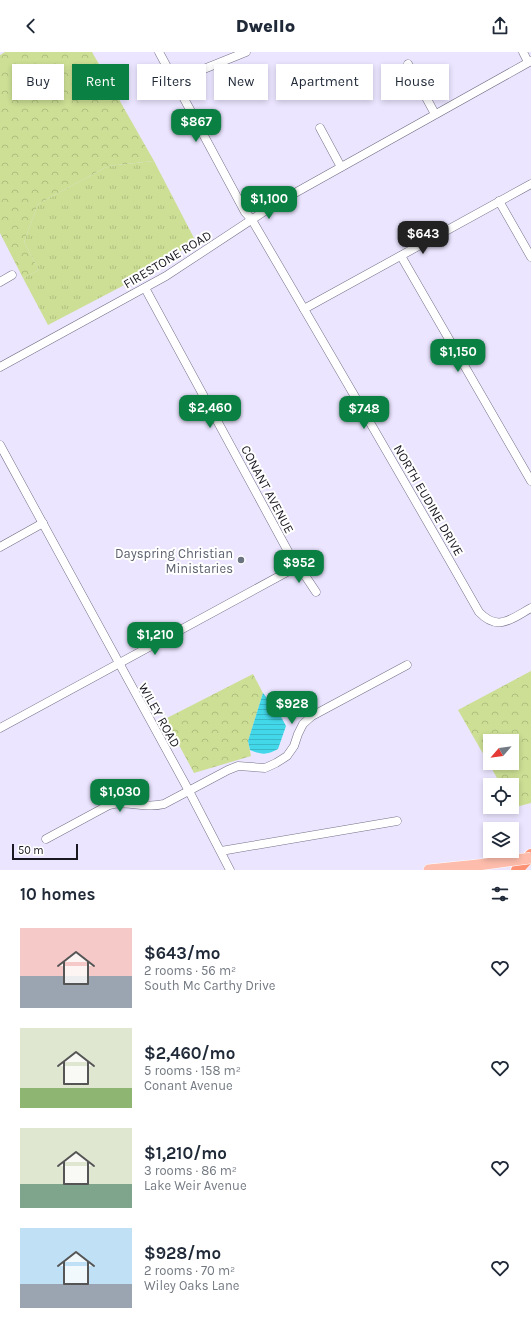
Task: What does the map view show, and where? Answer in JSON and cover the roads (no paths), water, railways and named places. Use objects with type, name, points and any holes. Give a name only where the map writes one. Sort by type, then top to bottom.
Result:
[{"type":"highway","points":[[517,870],[531,855]]},
{"type":"main road","points":[[430,870],[531,858]]},
{"type":"street","name":"NORTH EUDINE DRIVE","points":[[159,52],[165,64]]},
{"type":"street","points":[[206,68],[246,52]]},
{"type":"street","points":[[523,52],[530,62]]},
{"type":"street","name":"FIRESTONE ROAD","points":[[0,367],[166,276],[277,203],[530,62]]},
{"type":"street","name":"NORTH EUDINE DRIVE","points":[[184,100],[244,212],[252,220],[304,308],[386,448],[479,612],[492,622],[500,623],[508,621],[531,608]]},
{"type":"street","points":[[427,100],[435,114]]},
{"type":"street","points":[[320,128],[341,167]]},
{"type":"street","points":[[304,308],[531,184]]},
{"type":"street","points":[[499,201],[531,257]]},
{"type":"street","points":[[401,256],[531,481]]},
{"type":"street","points":[[0,282],[12,275]]},
{"type":"street","name":"CONANT AVENUE","points":[[145,288],[290,555],[291,564]]},
{"type":"street","name":"WILEY ROAD","points":[[0,445],[189,791],[230,870]]},
{"type":"street","points":[[0,547],[43,524]]},
{"type":"street","points":[[0,728],[287,572],[291,564],[300,568],[316,592]]},
{"type":"street","points":[[46,839],[109,805],[124,803],[154,807],[164,804],[238,766],[265,768],[276,763],[287,756],[294,746],[303,724],[312,716],[407,665]]},
{"type":"street","points":[[220,851],[397,820]]},
{"type":"water","points":[[263,693],[279,713],[286,726],[278,749],[264,754],[250,750],[248,741]]},
{"type":"place","name":"Dayspring Christian Ministaries","points":[[241,560]]}]
